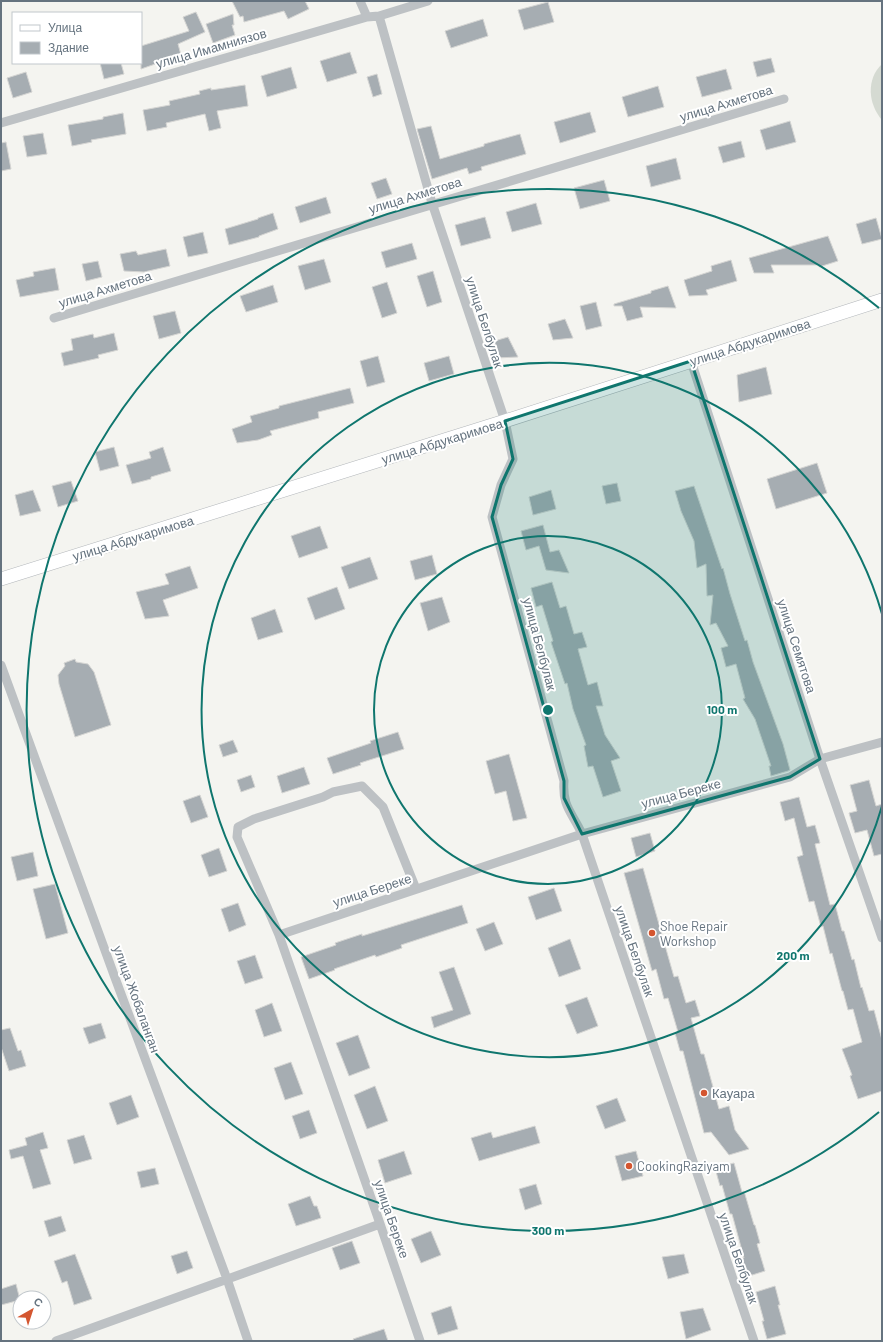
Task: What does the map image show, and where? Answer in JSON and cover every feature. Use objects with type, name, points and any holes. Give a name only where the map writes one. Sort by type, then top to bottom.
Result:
[{"type":"main road","name":"улица Абдукаримова","points":[[1,579],[505,421],[882,300]]},
{"type":"street","points":[[360,1],[367,17]]},
{"type":"street","name":"улица Имамниязов","points":[[1,122],[367,17],[379,16],[428,1]]},
{"type":"street","name":"улица Белбулак","points":[[379,16],[432,203],[505,421],[513,459],[501,485],[492,517],[564,781],[564,798],[567,808],[575,818],[582,834],[754,1341]]},
{"type":"street","name":"улица Ахметова","points":[[54,318],[432,203],[784,99]]},
{"type":"street","name":"улица Семятова","points":[[691,361],[820,759],[882,938]]},
{"type":"street","name":"улица Жобаланган","points":[[1,665],[111,968],[227,1279],[248,1341]]},
{"type":"street","name":"улица Береке","points":[[420,1341],[279,935],[582,834],[790,776],[820,759],[882,742]]},
{"type":"street","points":[[279,935],[237,837],[238,827],[254,819],[323,797],[333,792],[362,786],[383,807],[416,889]]},
{"type":"street","points":[[56,1341],[380,1224]]},
{"type":"highlighted area","points":[[691,361],[820,759],[790,777],[582,834],[564,798],[564,781],[492,517],[501,485],[513,459],[505,421]]},
{"type":"shaded area","points":[[882,64],[882,120],[874,107],[871,84],[873,77]]},
{"type":"building","points":[[232,1],[305,1],[309,9],[288,19],[284,11],[244,22],[243,16],[240,17]]},
{"type":"building","points":[[548,2],[554,22],[524,30],[518,10]]},
{"type":"building","points":[[196,12],[205,32],[178,44],[181,55],[141,69],[142,46],[189,31],[183,17]]},
{"type":"building","points":[[233,14],[234,25],[232,25],[235,35],[213,43],[206,24]]},
{"type":"building","points":[[483,19],[488,36],[451,48],[445,31]]},
{"type":"building","points":[[350,52],[357,73],[327,82],[320,61]]},
{"type":"building","points":[[771,58],[775,72],[757,77],[753,62]]},
{"type":"building","points":[[100,64],[121,64],[124,74],[104,79]]},
{"type":"building","points":[[291,67],[297,88],[267,97],[261,76]]},
{"type":"building","points":[[726,69],[732,89],[702,97],[696,77]]},
{"type":"building","points":[[26,72],[32,92],[13,98],[7,78]]},
{"type":"building","points":[[377,74],[382,94],[373,97],[367,77]]},
{"type":"building","points":[[245,85],[248,106],[217,111],[221,128],[209,131],[205,114],[166,123],[167,127],[147,131],[143,110],[170,105],[169,101],[200,94],[199,91],[211,88],[211,90]]},
{"type":"building","points":[[658,86],[664,107],[628,117],[622,97]]},
{"type":"building","points":[[590,112],[596,132],[560,143],[554,122]]},
{"type":"building","points":[[123,113],[126,134],[91,140],[92,142],[72,146],[68,125],[103,119],[103,117]]},
{"type":"building","points":[[790,121],[796,142],[766,150],[760,130]]},
{"type":"building","points":[[431,126],[440,159],[520,134],[526,154],[481,167],[482,170],[469,174],[467,168],[432,179],[417,129]]},
{"type":"building","points":[[43,133],[47,154],[27,157],[23,136]]},
{"type":"building","points":[[741,141],[745,157],[723,163],[718,147]]},
{"type":"building","points":[[6,142],[11,169],[1,171],[1,143]]},
{"type":"building","points":[[676,158],[681,179],[651,187],[646,166]]},
{"type":"building","points":[[386,178],[392,194],[377,199],[371,183]]},
{"type":"building","points":[[604,180],[610,201],[580,209],[574,188]]},
{"type":"building","points":[[326,197],[331,213],[300,223],[295,207]]},
{"type":"building","points":[[536,203],[542,224],[512,232],[506,212]]},
{"type":"building","points":[[273,213],[278,229],[259,237],[229,245],[225,229]]},
{"type":"building","points":[[485,217],[491,238],[461,246],[455,225]]},
{"type":"building","points":[[876,218],[882,239],[862,244],[856,224]]},
{"type":"building","points":[[203,232],[208,253],[188,257],[183,237]]},
{"type":"building","points":[[828,236],[838,261],[819,267],[819,265],[771,265],[774,273],[754,273],[749,258]]},
{"type":"building","points":[[412,243],[417,259],[386,268],[381,252]]},
{"type":"building","points":[[166,249],[170,266],[144,272],[124,271],[120,254],[136,251],[138,255]]},
{"type":"building","points":[[324,259],[331,282],[305,290],[298,266]]},
{"type":"building","points":[[731,260],[737,281],[706,290],[708,295],[689,296],[684,280],[712,271],[711,266]]},
{"type":"building","points":[[98,261],[102,277],[86,281],[82,264]]},
{"type":"building","points":[[55,268],[59,290],[20,297],[16,280],[34,276],[33,272]]},
{"type":"building","points":[[433,271],[442,302],[427,307],[417,276]]},
{"type":"building","points":[[387,282],[397,313],[382,318],[372,287]]},
{"type":"building","points":[[273,285],[278,302],[246,312],[240,296]]},
{"type":"building","points":[[668,286],[676,308],[640,307],[643,317],[627,321],[622,306],[614,306],[614,304],[651,293],[651,291]]},
{"type":"building","points":[[596,302],[602,326],[586,330],[580,306]]},
{"type":"building","points":[[175,311],[181,333],[159,339],[153,316]]},
{"type":"building","points":[[565,319],[573,338],[553,340],[548,324]]},
{"type":"building","points":[[114,333],[118,350],[98,355],[99,358],[64,366],[61,353],[73,350],[71,339],[93,334],[94,338]]},
{"type":"building","points":[[508,337],[518,357],[496,358],[491,342]]},
{"type":"building","points":[[378,356],[385,382],[367,387],[360,361]]},
{"type":"building","points":[[449,356],[454,374],[429,381],[424,363]]},
{"type":"building","points":[[766,367],[772,394],[739,402],[737,375]]},
{"type":"building","points":[[350,388],[354,403],[318,412],[319,418],[270,431],[272,435],[258,440],[237,443],[232,429],[252,422],[250,416],[279,408],[279,406]]},
{"type":"building","points":[[114,447],[119,466],[100,471],[95,452]]},
{"type":"building","points":[[163,447],[171,471],[151,477],[151,479],[132,484],[126,465],[151,458],[149,452]]},
{"type":"building","points":[[817,463],[827,493],[776,509],[767,479]]},
{"type":"building","points":[[71,481],[78,501],[58,507],[52,486]]},
{"type":"building","points":[[617,483],[621,501],[606,504],[602,486]]},
{"type":"building","points":[[694,486],[722,569],[723,568],[745,641],[747,640],[753,662],[783,744],[790,770],[788,771],[771,776],[769,766],[771,766],[755,719],[743,699],[745,698],[736,664],[726,667],[721,648],[728,646],[716,623],[710,625],[713,595],[707,596],[706,564],[697,568],[694,541],[681,511],[675,491]]},
{"type":"building","points":[[33,490],[41,511],[20,516],[15,495]]},
{"type":"building","points":[[551,490],[556,509],[533,515],[529,497]]},
{"type":"building","points":[[543,525],[550,552],[559,550],[569,573],[546,570],[539,546],[526,550],[521,531]]},
{"type":"building","points":[[320,526],[328,548],[299,558],[291,536]]},
{"type":"building","points":[[432,555],[437,574],[415,580],[410,561]]},
{"type":"building","points":[[370,557],[378,579],[349,589],[341,567]]},
{"type":"building","points":[[190,566],[198,588],[163,600],[169,616],[145,619],[136,592],[169,584],[165,574]]},
{"type":"building","points":[[552,582],[560,608],[566,606],[574,634],[582,632],[587,647],[578,649],[588,685],[597,682],[603,706],[596,706],[605,735],[620,758],[611,761],[621,791],[603,797],[593,766],[588,767],[584,746],[586,745],[573,709],[567,683],[565,684],[551,642],[553,641],[542,605],[536,607],[531,588]]},
{"type":"building","points":[[337,587],[345,609],[315,620],[307,598]]},
{"type":"building","points":[[442,597],[450,622],[428,631],[420,603]]},
{"type":"building","points":[[275,609],[283,632],[258,640],[251,618]]},
{"type":"building","points":[[75,659],[76,662],[88,664],[94,672],[111,725],[75,737],[59,684],[58,675],[65,666],[64,663]]},
{"type":"building","points":[[398,732],[404,749],[360,763],[361,765],[333,774],[327,758]]},
{"type":"building","points":[[233,740],[238,752],[223,757],[219,745]]},
{"type":"building","points":[[509,754],[527,818],[513,821],[506,791],[495,794],[486,761]]},
{"type":"building","points":[[304,767],[310,784],[282,793],[277,776]]},
{"type":"building","points":[[251,775],[255,787],[241,792],[237,780]]},
{"type":"building","points":[[869,780],[876,806],[882,804],[882,854],[874,856],[867,830],[855,833],[849,813],[857,811],[850,785]]},
{"type":"building","points":[[200,795],[208,817],[191,823],[183,801]]},
{"type":"building","points":[[799,797],[807,827],[815,825],[820,843],[815,844],[830,905],[835,904],[852,960],[854,959],[861,988],[862,987],[869,1011],[874,1010],[882,1040],[882,1091],[858,1099],[850,1076],[852,1075],[842,1049],[862,1042],[853,1009],[848,1010],[832,953],[830,954],[823,926],[821,927],[814,901],[809,902],[797,857],[803,855],[794,818],[785,821],[780,802]]},
{"type":"building","points":[[650,833],[655,851],[636,857],[631,838]]},
{"type":"building","points":[[219,848],[227,871],[209,877],[201,855]]},
{"type":"building","points":[[33,852],[38,876],[17,881],[11,857]]},
{"type":"building","points":[[643,868],[674,977],[678,976],[686,1003],[695,1000],[700,1016],[691,1018],[701,1054],[704,1054],[719,1109],[729,1106],[735,1130],[749,1149],[729,1155],[711,1132],[704,1133],[683,1051],[680,1051],[675,1033],[678,1032],[668,998],[664,999],[656,969],[652,971],[624,873]]},
{"type":"building","points":[[55,884],[68,933],[46,939],[33,889]]},
{"type":"building","points":[[554,888],[562,911],[536,920],[528,897]]},
{"type":"building","points":[[238,903],[246,925],[229,932],[221,909]]},
{"type":"building","points":[[462,905],[468,923],[401,945],[402,948],[376,957],[375,955],[309,979],[301,957],[362,934],[362,936]]},
{"type":"building","points":[[494,922],[503,944],[485,951],[476,929]]},
{"type":"building","points":[[570,939],[581,969],[559,977],[548,948]]},
{"type":"building","points":[[255,955],[263,978],[245,984],[237,961]]},
{"type":"building","points":[[454,967],[471,1014],[434,1028],[431,1017],[453,1010],[439,972]]},
{"type":"building","points":[[587,997],[598,1026],[577,1034],[565,1005]]},
{"type":"building","points":[[272,1003],[282,1031],[264,1037],[255,1010]]},
{"type":"building","points":[[101,1023],[106,1038],[89,1044],[83,1028]]},
{"type":"building","points":[[10,1028],[18,1051],[21,1050],[26,1066],[9,1071],[1,1047],[1,1030]]},
{"type":"building","points":[[358,1035],[370,1068],[349,1076],[336,1043]]},
{"type":"building","points":[[291,1062],[303,1094],[285,1100],[274,1068]]},
{"type":"building","points":[[375,1086],[388,1121],[367,1129],[354,1095]]},
{"type":"building","points":[[131,1095],[139,1117],[117,1125],[109,1103]]},
{"type":"building","points":[[617,1098],[626,1121],[605,1129],[596,1106]]},
{"type":"building","points":[[309,1110],[317,1133],[300,1139],[292,1116]]},
{"type":"building","points":[[535,1126],[540,1143],[479,1161],[471,1138],[491,1132],[493,1138]]},
{"type":"building","points":[[43,1132],[48,1148],[40,1150],[51,1184],[33,1189],[23,1156],[11,1159],[9,1150],[27,1145],[25,1138]]},
{"type":"building","points":[[84,1135],[92,1159],[74,1164],[67,1140]]},
{"type":"building","points":[[404,1151],[412,1174],[385,1183],[378,1160]]},
{"type":"building","name":"CookingRaziyam","points":[[636,1151],[643,1176],[622,1181],[615,1156]]},
{"type":"building","points":[[734,1163],[742,1192],[744,1191],[755,1225],[760,1243],[757,1244],[765,1271],[746,1277],[741,1258],[744,1258],[732,1214],[730,1214],[722,1185],[720,1186],[715,1168]]},
{"type":"building","points":[[155,1168],[159,1184],[141,1188],[137,1172]]},
{"type":"building","points":[[536,1184],[542,1204],[525,1210],[519,1189]]},
{"type":"building","points":[[310,1196],[314,1206],[317,1206],[321,1218],[296,1226],[288,1204]]},
{"type":"building","points":[[61,1216],[66,1231],[49,1237],[44,1221]]},
{"type":"building","points":[[431,1231],[441,1255],[421,1263],[411,1239]]},
{"type":"building","points":[[352,1241],[360,1263],[340,1270],[332,1248]]},
{"type":"building","points":[[187,1251],[193,1268],[177,1274],[171,1256]]},
{"type":"building","points":[[75,1254],[92,1299],[74,1305],[67,1281],[62,1283],[54,1261]]},
{"type":"building","points":[[684,1254],[689,1273],[668,1279],[662,1257]]},
{"type":"building","points":[[16,1284],[18,1290],[12,1290],[12,1302],[1,1305],[1,1289]]},
{"type":"building","points":[[775,1286],[780,1305],[778,1305],[786,1334],[767,1339],[756,1292]]},
{"type":"building","points":[[451,1306],[458,1329],[438,1335],[431,1313]]},
{"type":"building","points":[[703,1308],[711,1330],[686,1339],[680,1312]]},
{"type":"building","points":[[384,1329],[388,1341],[354,1341],[353,1339]]},
{"type":"place","name":"Shoe Repair Workshop","points":[[652,933]]},
{"type":"place","name":"Кауара","points":[[704,1093]]},
{"type":"place","name":"CookingRaziyam","points":[[629,1166]]}]
